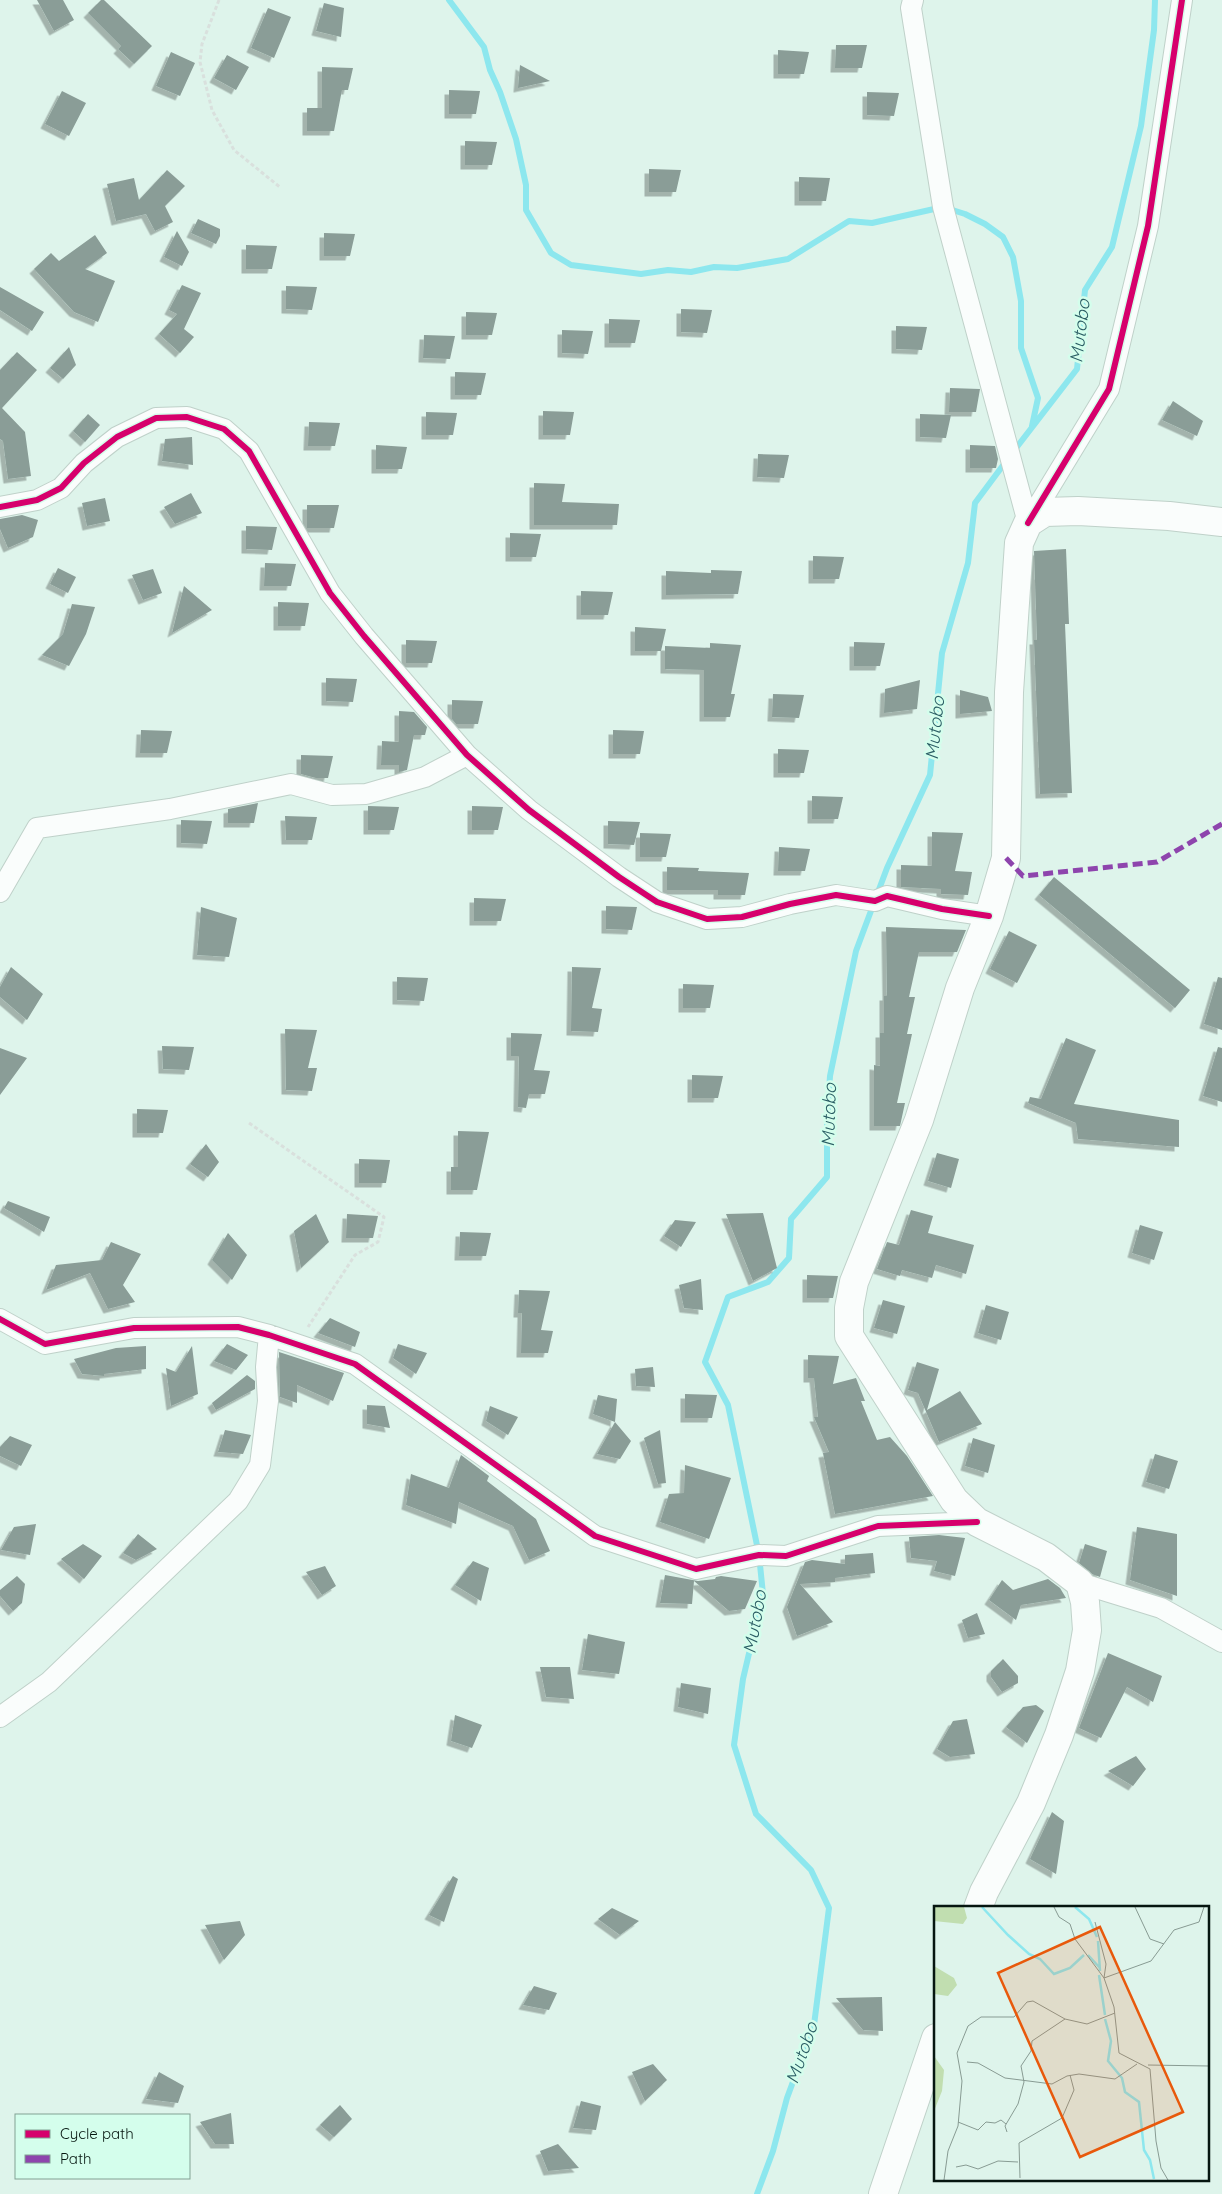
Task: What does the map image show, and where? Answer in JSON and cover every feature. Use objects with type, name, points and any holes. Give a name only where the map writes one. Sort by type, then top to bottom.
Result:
[{"type":"main road","points":[[979,1906],[984,1892],[1031,1803],[1059,1736],[1077,1680],[1087,1630],[1085,1602],[1080,1583],[1046,1557],[977,1522],[949,1492],[849,1336],[849,1308],[854,1282],[864,1253],[920,1120],[960,988],[989,916],[1006,858],[1010,672],[1019,543],[1028,523],[1045,512],[1078,511],[1169,516],[1222,522]]},
{"type":"main road","points":[[883,2194],[934,2044]]},
{"type":"street","points":[[913,0],[912,8],[943,207],[1028,523]]},
{"type":"street","points":[[1028,523],[1109,389],[1148,226],[1182,0]]},
{"type":"street","points":[[0,507],[37,500],[60,488],[84,463],[117,436],[156,418],[187,417],[224,429],[250,451],[330,593],[364,636],[466,755],[529,810],[619,877],[657,902],[707,919],[742,917],[790,904],[836,895],[875,900],[887,896],[942,909],[989,916]]},
{"type":"street","points":[[0,892],[37,828],[170,809],[291,784],[332,795],[366,794],[424,777],[466,755]]},
{"type":"street","points":[[0,1319],[45,1344],[134,1328],[238,1327],[297,1344],[355,1364],[595,1536],[696,1569],[759,1555],[786,1556],[878,1526],[977,1522]]},
{"type":"street","points":[[0,1717],[49,1682],[238,1501],[260,1465],[268,1400],[266,1367],[268,1335]]},
{"type":"street","points":[[1080,1583],[1161,1608],[1222,1642]]},
{"type":"path","points":[[219,0],[202,44],[200,62],[212,110],[234,150],[281,188]]},
{"type":"path","points":[[248,1123],[384,1217],[378,1242],[355,1255],[297,1344]]},
{"type":"building","points":[[37,0],[63,0],[74,20],[54,31]]},
{"type":"building","points":[[101,0],[104,0],[152,46],[134,64],[118,49],[121,46],[88,13]]},
{"type":"building","points":[[324,3],[344,8],[341,37],[316,31]]},
{"type":"building","points":[[268,8],[291,17],[274,58],[251,48]]},
{"type":"building","points":[[836,45],[867,45],[862,68],[835,68]]},
{"type":"building","points":[[778,50],[809,52],[804,74],[778,74]]},
{"type":"building","points":[[171,52],[195,63],[180,96],[156,86]]},
{"type":"building","points":[[227,55],[249,67],[236,90],[214,78]]},
{"type":"building","points":[[520,65],[550,81],[518,88]]},
{"type":"building","points":[[322,67],[353,68],[348,90],[342,90],[334,131],[307,131],[307,108],[322,108]]},
{"type":"building","points":[[449,90],[480,91],[476,114],[449,114]]},
{"type":"building","points":[[62,91],[86,103],[69,136],[45,124]]},
{"type":"building","points":[[867,92],[899,93],[894,116],[867,115]]},
{"type":"building","points":[[465,141],[497,142],[492,165],[465,165]]},
{"type":"building","points":[[649,169],[681,170],[676,192],[649,192]]},
{"type":"building","points":[[167,170],[185,186],[165,206],[173,222],[155,231],[146,214],[116,221],[107,184],[134,178],[139,200]]},
{"type":"building","points":[[799,177],[830,178],[826,201],[799,201]]},
{"type":"building","points":[[198,219],[220,229],[220,236],[216,244],[191,233]]},
{"type":"building","points":[[177,231],[189,252],[182,266],[164,257]]},
{"type":"building","points":[[324,233],[355,234],[350,256],[324,256]]},
{"type":"building","points":[[95,235],[107,253],[85,269],[115,281],[98,322],[74,312],[34,269],[51,253],[59,261]]},
{"type":"building","points":[[246,245],[277,246],[272,269],[246,269]]},
{"type":"building","points":[[182,285],[201,293],[184,329],[194,337],[180,353],[159,334],[177,314],[169,310]]},
{"type":"building","points":[[286,286],[317,287],[312,310],[286,309]]},
{"type":"building","points":[[0,287],[44,312],[32,331],[0,310]]},
{"type":"building","points":[[681,309],[712,310],[707,333],[681,332]]},
{"type":"building","points":[[466,312],[497,313],[492,335],[466,335]]},
{"type":"building","points":[[609,319],[640,320],[635,343],[609,343]]},
{"type":"building","points":[[896,326],[927,327],[922,350],[896,349]]},
{"type":"building","points":[[562,330],[593,331],[588,354],[562,353]]},
{"type":"building","points":[[424,335],[455,336],[450,359],[423,358]]},
{"type":"building","points":[[69,347],[76,365],[63,379],[50,368]]},
{"type":"building","points":[[17,352],[37,370],[2,408],[25,432],[31,476],[8,479],[3,441],[0,439],[0,370]]},
{"type":"building","points":[[455,372],[486,373],[481,395],[455,395]]},
{"type":"building","points":[[950,388],[980,389],[976,412],[949,412]]},
{"type":"building","points":[[1173,401],[1203,421],[1197,436],[1162,420]]},
{"type":"building","points":[[543,411],[574,412],[570,435],[543,435]]},
{"type":"building","points":[[426,412],[457,413],[453,435],[426,435]]},
{"type":"building","points":[[88,414],[100,425],[85,442],[73,431]]},
{"type":"building","points":[[920,414],[951,415],[946,438],[920,437]]},
{"type":"building","points":[[309,422],[340,423],[335,446],[308,446]]},
{"type":"building","points":[[192,437],[193,465],[162,461],[165,439]]},
{"type":"building","points":[[376,445],[407,447],[402,469],[376,469]]},
{"type":"building","points":[[970,445],[995,446],[998,459],[996,468],[970,468]]},
{"type":"building","points":[[758,454],[789,455],[784,478],[757,477]]},
{"type":"building","points":[[534,483],[565,484],[562,502],[619,504],[617,525],[534,525]]},
{"type":"building","points":[[191,493],[202,513],[175,524],[164,507]]},
{"type":"building","points":[[105,498],[110,521],[87,526],[82,503]]},
{"type":"building","points":[[307,505],[339,505],[334,528],[307,528]]},
{"type":"building","points":[[22,515],[38,520],[33,537],[8,548],[0,529],[0,519]]},
{"type":"building","points":[[246,526],[277,527],[272,550],[246,549]]},
{"type":"building","points":[[510,533],[541,534],[536,557],[510,557]]},
{"type":"building","points":[[1066,549],[1069,624],[1065,624],[1072,793],[1040,794],[1034,640],[1037,640],[1034,551]]},
{"type":"building","points":[[813,556],[844,557],[839,579],[813,579]]},
{"type":"building","points":[[265,563],[296,564],[291,586],[264,586]]},
{"type":"building","points":[[58,568],[76,577],[68,593],[50,584]]},
{"type":"building","points":[[153,569],[162,593],[143,600],[132,575]]},
{"type":"building","points":[[711,570],[742,571],[738,594],[666,595],[666,571],[711,573]]},
{"type":"building","points":[[184,586],[212,610],[172,633]]},
{"type":"building","points":[[581,591],[613,592],[608,615],[581,615]]},
{"type":"building","points":[[278,602],[309,603],[305,626],[278,626]]},
{"type":"building","points":[[72,604],[95,607],[86,634],[69,666],[42,655],[63,634]]},
{"type":"building","points":[[635,627],[666,629],[661,651],[635,651]]},
{"type":"building","points":[[406,640],[437,641],[432,663],[406,663]]},
{"type":"building","points":[[854,642],[885,643],[880,666],[854,666]]},
{"type":"building","points":[[710,643],[741,645],[731,694],[735,694],[730,717],[704,717],[704,670],[665,669],[665,646],[710,648]]},
{"type":"building","points":[[326,678],[357,679],[353,702],[326,701]]},
{"type":"building","points":[[920,680],[917,709],[884,713],[885,689]]},
{"type":"building","points":[[960,690],[988,697],[992,711],[960,714]]},
{"type":"building","points":[[773,694],[804,695],[799,718],[772,717]]},
{"type":"building","points":[[452,700],[483,701],[478,724],[456,724],[452,719]]},
{"type":"building","points":[[399,711],[414,712],[427,727],[425,735],[414,735],[407,770],[399,772],[399,765],[381,765],[382,741],[399,742]]},
{"type":"building","points":[[141,730],[172,731],[167,753],[140,753]]},
{"type":"building","points":[[613,730],[644,731],[640,754],[613,754]]},
{"type":"building","points":[[778,749],[809,750],[804,773],[778,773]]},
{"type":"building","points":[[301,755],[333,756],[328,778],[316,778],[301,774]]},
{"type":"building","points":[[812,796],[843,797],[838,819],[812,819]]},
{"type":"building","points":[[258,803],[254,823],[228,823],[228,809]]},
{"type":"building","points":[[368,806],[399,807],[394,830],[368,830]]},
{"type":"building","points":[[472,806],[503,807],[498,830],[472,830]]},
{"type":"building","points":[[285,816],[317,817],[312,840],[286,840]]},
{"type":"building","points":[[181,820],[212,821],[207,844],[181,843]]},
{"type":"building","points":[[608,821],[640,822],[634,845],[608,844]]},
{"type":"building","points":[[932,832],[963,833],[955,871],[972,872],[968,895],[941,894],[941,889],[901,887],[901,865],[932,866]]},
{"type":"building","points":[[640,833],[671,834],[666,857],[640,857]]},
{"type":"building","points":[[779,847],[810,849],[805,871],[778,871]]},
{"type":"building","points":[[667,867],[699,868],[698,871],[749,873],[745,895],[718,895],[718,890],[667,890]]},
{"type":"building","points":[[1054,877],[1190,990],[1175,1008],[1039,895]]},
{"type":"building","points":[[474,898],[506,899],[501,921],[474,921]]},
{"type":"building","points":[[606,906],[637,907],[632,930],[606,929]]},
{"type":"building","points":[[201,907],[237,918],[229,957],[197,955]]},
{"type":"building","points":[[886,927],[966,930],[957,952],[919,952],[909,997],[915,997],[907,1034],[912,1034],[897,1103],[905,1103],[900,1126],[874,1126],[874,1065],[880,1066],[880,1033],[884,1033],[884,996],[887,996]]},
{"type":"building","points":[[1009,931],[1037,945],[1017,983],[990,969]]},
{"type":"building","points":[[11,967],[43,994],[27,1020],[0,997],[0,987]]},
{"type":"building","points":[[572,967],[601,968],[592,1008],[602,1009],[598,1032],[571,1031]]},
{"type":"building","points":[[397,977],[428,978],[424,1001],[397,1000]]},
{"type":"building","points":[[1218,977],[1222,978],[1222,1030],[1204,1024]]},
{"type":"building","points":[[683,984],[714,985],[710,1008],[683,1008]]},
{"type":"building","points":[[285,1029],[317,1030],[308,1068],[317,1068],[312,1091],[286,1090]]},
{"type":"building","points":[[511,1033],[542,1034],[534,1070],[550,1071],[545,1094],[529,1094],[526,1108],[518,1107],[519,1056],[511,1056]]},
{"type":"building","points":[[1066,1038],[1096,1050],[1074,1104],[1179,1120],[1179,1147],[1078,1139],[1076,1123],[1028,1103],[1030,1097],[1041,1099]]},
{"type":"building","points":[[162,1046],[194,1047],[189,1070],[163,1069]]},
{"type":"building","points":[[1218,1047],[1222,1048],[1222,1102],[1203,1096]]},
{"type":"building","points":[[0,1048],[27,1058],[0,1095]]},
{"type":"building","points":[[692,1075],[723,1076],[718,1098],[692,1098]]},
{"type":"building","points":[[137,1109],[168,1110],[163,1133],[137,1133]]},
{"type":"building","points":[[458,1131],[489,1132],[477,1190],[451,1190],[451,1167],[458,1167]]},
{"type":"building","points":[[206,1144],[219,1162],[208,1177],[190,1164]]},
{"type":"building","points":[[937,1153],[959,1159],[951,1188],[928,1181]]},
{"type":"building","points":[[359,1159],[390,1160],[386,1183],[359,1183]]},
{"type":"building","points":[[8,1201],[50,1217],[44,1232],[4,1208]]},
{"type":"building","points":[[911,1210],[933,1216],[928,1233],[974,1245],[966,1274],[936,1265],[932,1278],[902,1270],[900,1276],[877,1269],[887,1242],[899,1245]]},
{"type":"building","points":[[763,1213],[777,1268],[753,1281],[726,1214]]},
{"type":"building","points":[[316,1214],[329,1242],[301,1268],[294,1231]]},
{"type":"building","points":[[347,1214],[378,1216],[373,1238],[346,1238]]},
{"type":"building","points":[[675,1220],[696,1222],[681,1247],[664,1236]]},
{"type":"building","points":[[1140,1225],[1163,1232],[1154,1260],[1132,1253]]},
{"type":"building","points":[[460,1232],[491,1233],[486,1256],[459,1256]]},
{"type":"building","points":[[228,1233],[247,1255],[232,1280],[212,1260]]},
{"type":"building","points":[[111,1242],[141,1254],[123,1285],[135,1302],[108,1309],[90,1273],[46,1290],[56,1265],[102,1260]]},
{"type":"building","points":[[807,1275],[838,1276],[833,1298],[807,1298]]},
{"type":"building","points":[[701,1279],[703,1310],[684,1308],[679,1285]]},
{"type":"building","points":[[519,1290],[550,1291],[541,1330],[553,1331],[548,1353],[521,1353],[522,1313],[518,1313]]},
{"type":"building","points":[[883,1300],[905,1306],[897,1334],[874,1328]]},
{"type":"building","points":[[986,1305],[1009,1312],[1001,1340],[978,1333]]},
{"type":"building","points":[[330,1318],[360,1332],[355,1347],[318,1333]]},
{"type":"building","points":[[227,1344],[248,1355],[236,1370],[214,1361]]},
{"type":"building","points":[[398,1344],[427,1353],[416,1374],[393,1358]]},
{"type":"building","points":[[146,1346],[146,1369],[104,1374],[104,1376],[82,1374],[74,1359],[116,1348]]},
{"type":"building","points":[[192,1346],[198,1394],[171,1406],[166,1368],[176,1372]]},
{"type":"building","points":[[279,1352],[344,1373],[333,1401],[297,1385],[297,1403],[280,1397]]},
{"type":"building","points":[[808,1355],[839,1356],[833,1384],[856,1378],[865,1401],[861,1401],[877,1440],[890,1437],[907,1456],[933,1496],[835,1514],[823,1453],[829,1452],[814,1417],[818,1417],[814,1378],[808,1378]]},
{"type":"building","points":[[917,1362],[939,1369],[927,1410],[960,1391],[982,1424],[939,1442],[918,1393],[908,1390]]},
{"type":"building","points":[[653,1367],[655,1387],[636,1386],[635,1369]]},
{"type":"building","points":[[247,1375],[255,1381],[255,1389],[216,1410],[212,1403]]},
{"type":"building","points":[[685,1394],[717,1395],[712,1418],[685,1418]]},
{"type":"building","points":[[598,1395],[617,1399],[615,1422],[593,1414]]},
{"type":"building","points":[[367,1405],[385,1406],[390,1428],[367,1424]]},
{"type":"building","points":[[490,1406],[518,1417],[508,1435],[486,1421]]},
{"type":"building","points":[[615,1422],[631,1441],[620,1459],[597,1454]]},
{"type":"building","points":[[225,1430],[251,1435],[243,1454],[218,1452]]},
{"type":"building","points":[[660,1430],[666,1483],[658,1484],[644,1438]]},
{"type":"building","points":[[10,1436],[32,1445],[21,1466],[0,1456],[0,1447]]},
{"type":"building","points":[[973,1438],[995,1445],[988,1473],[965,1466]]},
{"type":"building","points":[[1155,1454],[1178,1461],[1169,1489],[1146,1482]]},
{"type":"building","points":[[461,1455],[489,1476],[487,1481],[536,1519],[550,1551],[529,1560],[513,1526],[459,1502],[456,1524],[406,1505],[411,1474],[449,1488]]},
{"type":"building","points":[[685,1465],[731,1478],[709,1539],[660,1522],[669,1494],[684,1493]]},
{"type":"building","points":[[36,1524],[30,1555],[1,1550],[14,1527]]},
{"type":"building","points":[[1137,1527],[1177,1534],[1177,1596],[1130,1580]]},
{"type":"building","points":[[138,1534],[157,1549],[136,1560],[123,1553]]},
{"type":"building","points":[[939,1535],[965,1538],[955,1576],[934,1571],[937,1561],[911,1558],[909,1537]]},
{"type":"building","points":[[83,1544],[102,1556],[84,1579],[61,1559]]},
{"type":"building","points":[[1085,1544],[1107,1551],[1100,1577],[1092,1574],[1079,1563]]},
{"type":"building","points":[[873,1553],[875,1573],[835,1578],[835,1582],[800,1584],[833,1622],[797,1636],[787,1607],[805,1562],[812,1560],[845,1564],[845,1555]]},
{"type":"building","points":[[473,1561],[489,1568],[481,1601],[455,1585]]},
{"type":"building","points":[[325,1566],[336,1586],[322,1595],[306,1572]]},
{"type":"building","points":[[665,1575],[698,1581],[715,1579],[721,1576],[757,1581],[745,1609],[729,1611],[694,1581],[692,1604],[660,1603]]},
{"type":"building","points":[[17,1576],[25,1584],[22,1603],[13,1611],[0,1596],[0,1590]]},
{"type":"building","points":[[1048,1579],[1060,1588],[1066,1598],[1021,1605],[1016,1620],[989,1600],[1002,1580],[1013,1590]]},
{"type":"building","points":[[977,1613],[985,1634],[968,1638],[962,1620]]},
{"type":"building","points":[[588,1634],[625,1642],[619,1674],[582,1670]]},
{"type":"building","points":[[1108,1653],[1162,1676],[1153,1702],[1127,1687],[1101,1738],[1079,1728]]},
{"type":"building","points":[[1003,1659],[1018,1676],[1018,1683],[1002,1692],[991,1677],[991,1671]]},
{"type":"building","points":[[540,1667],[570,1667],[574,1699],[546,1697]]},
{"type":"building","points":[[681,1683],[711,1688],[708,1714],[678,1707]]},
{"type":"building","points":[[1036,1705],[1044,1711],[1027,1743],[1006,1727],[1023,1707]]},
{"type":"building","points":[[455,1715],[482,1725],[472,1748],[451,1741]]},
{"type":"building","points":[[967,1719],[975,1754],[950,1757],[937,1749],[953,1721]]},
{"type":"building","points":[[1136,1756],[1146,1769],[1133,1786],[1108,1771]]},
{"type":"building","points":[[1052,1812],[1064,1821],[1056,1874],[1030,1859]]},
{"type":"building","points":[[453,1876],[458,1879],[444,1922],[429,1915]]},
{"type":"building","points":[[612,1908],[639,1921],[620,1935],[598,1919]]},
{"type":"building","points":[[240,1921],[245,1935],[224,1960],[205,1925]]},
{"type":"building","points":[[534,1986],[557,1993],[549,2010],[523,2005]]},
{"type":"building","points":[[882,1997],[883,2031],[863,2030],[836,1998]]},
{"type":"building","points":[[653,2064],[667,2080],[645,2101],[632,2072]]},
{"type":"building","points":[[159,2072],[184,2086],[178,2103],[146,2099]]},
{"type":"building","points":[[581,2101],[601,2106],[596,2130],[573,2128]]},
{"type":"building","points":[[340,2105],[352,2119],[334,2137],[320,2125]]},
{"type":"building","points":[[231,2113],[234,2144],[215,2144],[200,2122]]},
{"type":"building","points":[[558,2144],[579,2168],[548,2171],[540,2151]]},
{"type":"waterway","points":[[449,0],[484,47],[490,70],[500,92],[516,139],[526,185],[526,210],[551,253],[571,265],[641,274],[668,270],[691,272],[714,267],[737,268],[788,259],[849,221],[872,223],[943,207],[965,214],[985,224],[1003,237],[1013,257],[1021,301],[1021,348],[1038,398],[1032,426]]},
{"type":"waterway","name":"Mutobo","points":[[1013,452],[1077,369],[1085,290],[1112,247],[1141,126],[1154,30],[1155,0]]},
{"type":"waterway","name":"Mutobo","points":[[757,2194],[773,2151],[787,2098],[814,2025],[829,1908],[811,1870],[756,1814],[734,1745],[743,1679],[763,1594],[759,1555],[728,1405],[705,1362],[728,1297],[768,1282],[789,1258],[791,1219],[827,1177],[827,1122],[830,1076],[856,951],[887,868],[930,775],[942,653],[968,563],[975,503],[1007,460]]},
{"type":"marked path","points":[[1006,858],[1023,876],[1157,862],[1222,824]]},
{"type":"cycle path","points":[[1028,523],[1109,389],[1148,226],[1182,0]]},
{"type":"cycle path","points":[[0,507],[37,500],[61,488],[84,463],[117,437],[156,418],[187,417],[224,429],[249,451],[330,593],[364,636],[467,755],[529,810],[619,877],[657,902],[707,919],[742,917],[790,904],[836,895],[875,901],[887,896],[942,909],[989,916]]},
{"type":"cycle path","points":[[0,1319],[45,1344],[134,1328],[238,1327],[269,1335],[355,1364],[595,1536],[696,1569],[759,1555],[786,1556],[878,1526],[977,1522]]}]
